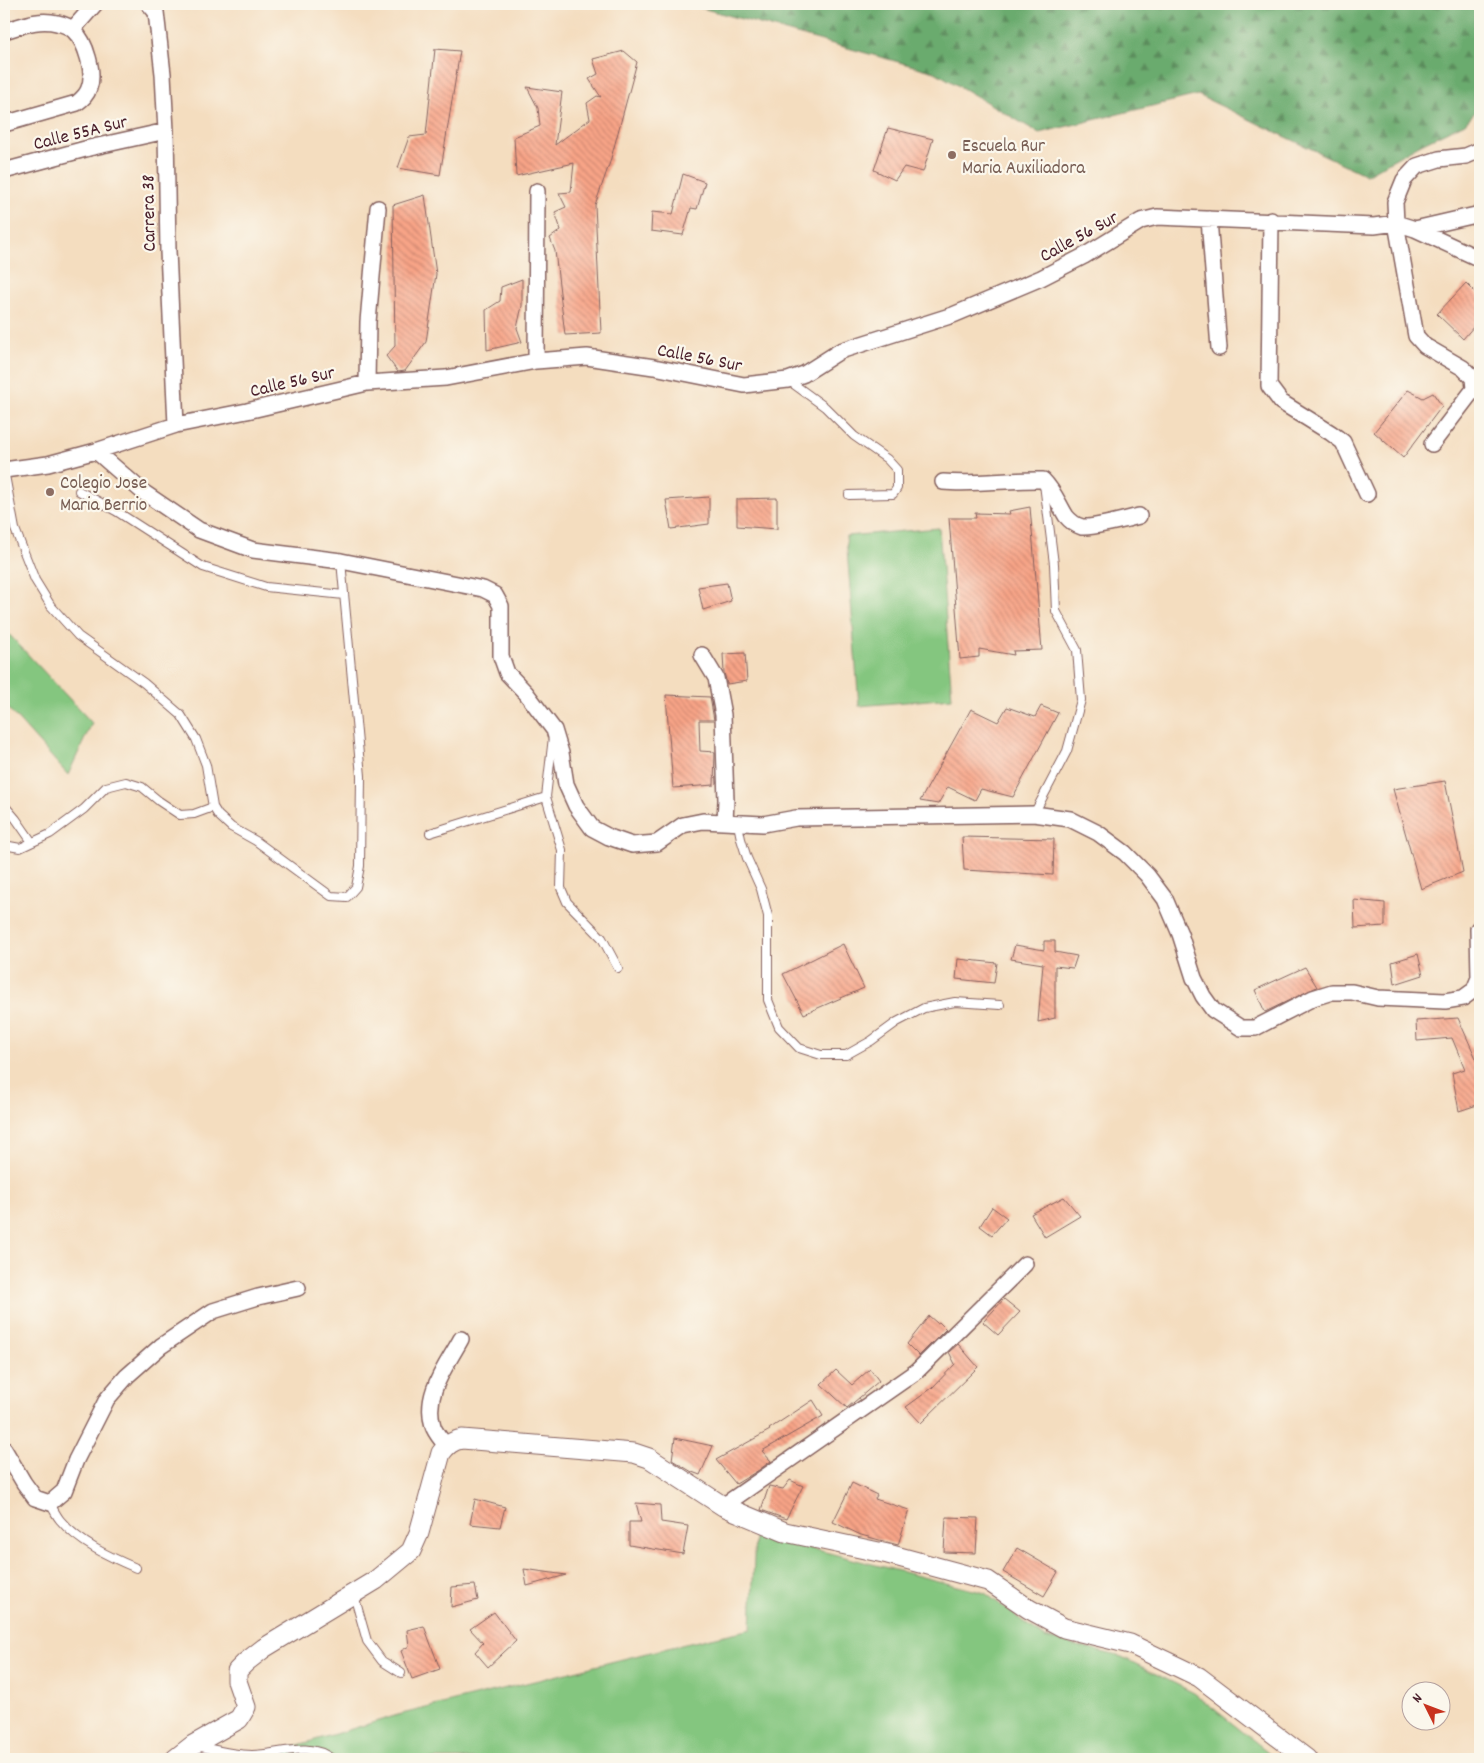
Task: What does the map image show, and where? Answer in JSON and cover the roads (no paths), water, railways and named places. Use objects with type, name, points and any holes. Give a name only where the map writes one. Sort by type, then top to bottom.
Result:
[{"type":"street","points":[[73,29],[95,4]]},
{"type":"street","name":"Carrera 38","points":[[149,4],[156,12],[163,74],[168,251],[176,425]]},
{"type":"street","points":[[4,30],[43,21],[58,23],[73,29],[81,38],[91,68],[90,86],[77,103],[4,124]]},
{"type":"street","name":"Calle 55A Sur","points":[[4,171],[89,148],[166,131]]},
{"type":"street","points":[[1432,444],[1474,389],[1473,378],[1463,368],[1425,346],[1416,336],[1396,223],[1395,202],[1404,180],[1417,166],[1439,159],[1466,156],[1480,150]]},
{"type":"street","points":[[536,361],[537,191]]},
{"type":"street","points":[[367,382],[368,322],[378,208]]},
{"type":"street","points":[[1415,229],[1480,214]]},
{"type":"street","name":"Calle 56 Sur","points":[[4,470],[48,464],[96,451],[176,425],[248,411],[367,382],[446,378],[536,361],[586,357],[654,367],[744,386],[788,380],[804,374],[840,351],[952,315],[1041,278],[1084,256],[1141,222],[1157,217],[1271,220],[1374,226],[1396,223]]},
{"type":"street","points":[[1209,219],[1219,348]]},
{"type":"street","points":[[1271,220],[1269,386],[1281,402],[1331,432],[1343,442],[1367,494]]},
{"type":"street","points":[[1396,223],[1415,229],[1480,259]]},
{"type":"street","points":[[96,451],[143,492],[199,530],[253,550],[341,561],[483,589],[495,595],[501,606],[501,656],[507,673],[526,693],[554,730],[561,753],[566,784],[576,806],[592,828],[609,837],[632,845],[657,843],[683,825],[703,821],[762,824],[796,818],[1034,814],[1070,819],[1098,834],[1125,853],[1165,899],[1180,934],[1194,978],[1203,996],[1213,1010],[1241,1028],[1255,1028],[1312,998],[1332,992],[1352,992],[1378,998],[1445,1002],[1463,998],[1474,990],[1479,978],[1478,929]]},
{"type":"street","points":[[943,482],[964,484],[1021,479],[1043,480],[1051,488],[1067,517],[1075,524],[1084,527],[1139,516]]},
{"type":"street","points":[[702,655],[716,678],[723,715],[726,800],[732,823]]},
{"type":"street","points":[[723,1506],[917,1371],[1025,1264]]},
{"type":"street","points":[[4,1449],[35,1498],[50,1503],[64,1490],[76,1460],[107,1399],[127,1376],[161,1346],[213,1311],[258,1297],[298,1288]]},
{"type":"street","points":[[446,1446],[434,1428],[430,1409],[432,1393],[461,1339]]},
{"type":"street","points":[[175,1759],[193,1745],[239,1719],[246,1707],[237,1681],[237,1671],[246,1662],[264,1648],[325,1610],[354,1595],[376,1580],[411,1550],[419,1534],[441,1453],[446,1446],[462,1439],[634,1453],[649,1458],[723,1506],[785,1532],[888,1554],[988,1581],[1029,1609],[1064,1628],[1130,1644],[1199,1677],[1307,1759]]},
{"type":"lane","points":[[788,380],[825,407],[854,436],[880,453],[897,470],[897,488],[893,494],[849,495]]},
{"type":"lane","points":[[4,470],[15,529],[35,580],[51,606],[78,636],[144,683],[181,715],[196,739],[206,765],[213,807],[218,815],[232,827],[256,840],[331,896],[347,897],[356,887],[360,866],[361,776],[341,561]]},
{"type":"lane","points":[[1034,814],[1067,751],[1081,700],[1076,650],[1056,611],[1054,564],[1043,480]]},
{"type":"lane","points":[[79,491],[116,511],[203,567],[266,586],[344,595]]},
{"type":"lane","points":[[554,730],[546,797],[562,850],[561,888],[567,902],[602,938],[618,968]]},
{"type":"lane","points":[[4,844],[20,848],[50,834],[84,809],[106,786],[126,782],[142,787],[180,815],[194,814],[213,807]]},
{"type":"lane","points":[[430,833],[546,797]]},
{"type":"lane","points":[[4,805],[32,842]]},
{"type":"lane","points":[[732,823],[762,889],[768,916],[768,1000],[779,1027],[799,1048],[821,1055],[846,1055],[871,1041],[897,1022],[924,1008],[955,1002],[1000,1004]]},
{"type":"lane","points":[[50,1503],[60,1520],[71,1530],[105,1555],[136,1568]]},
{"type":"lane","points":[[354,1595],[367,1641],[382,1661],[401,1674]]},
{"type":"lane","points":[[193,1745],[253,1755],[292,1750],[312,1750],[332,1759]]},
{"type":"place","name":"Escuela Rur Maria Auxiliadora","points":[[952,155]]},
{"type":"place","name":"Colegio Jose Maria Berrio","points":[[50,492]]}]
